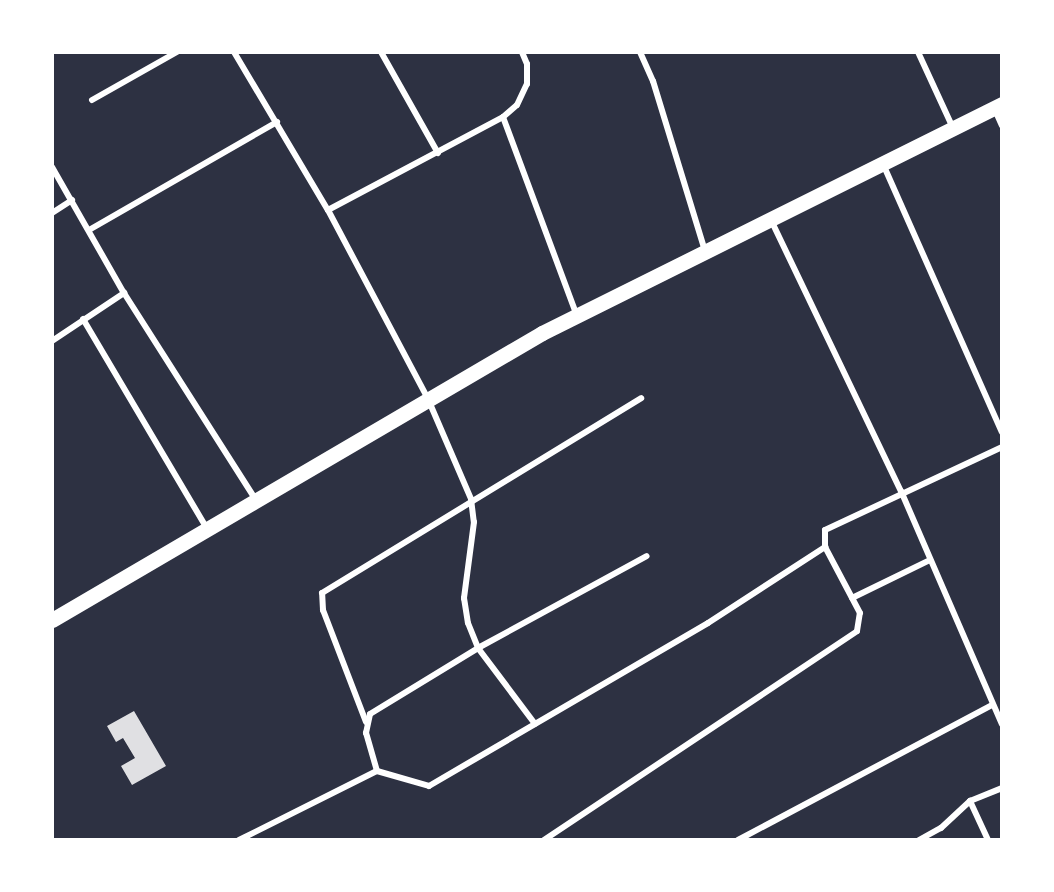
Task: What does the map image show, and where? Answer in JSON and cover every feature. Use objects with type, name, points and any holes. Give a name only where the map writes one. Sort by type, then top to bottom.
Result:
[{"type":"main road","points":[[52,620],[206,527],[428,399],[578,316],[998,106]]},
{"type":"street","points":[[93,100],[177,52]]},
{"type":"street","points":[[234,52],[328,210],[428,399],[471,499],[474,522],[464,598],[478,648],[535,724]]},
{"type":"street","points":[[381,52],[438,153]]},
{"type":"street","points":[[328,210],[503,117],[516,105],[526,84],[527,64],[522,52]]},
{"type":"street","points":[[640,52],[653,81],[706,252]]},
{"type":"street","points":[[918,52],[953,128]]},
{"type":"street","points":[[998,106],[1002,126]]},
{"type":"street","points":[[503,117],[578,316]]},
{"type":"street","points":[[89,230],[277,122]]},
{"type":"street","points":[[883,163],[1002,432]]},
{"type":"street","points":[[52,167],[124,293],[255,499]]},
{"type":"street","points":[[52,213],[72,201]]},
{"type":"street","points":[[771,219],[901,491],[1002,724]]},
{"type":"street","points":[[52,340],[124,293]]},
{"type":"street","points":[[83,320],[206,527]]},
{"type":"street","points":[[377,771],[366,722],[323,610],[322,593],[471,499],[641,398]]},
{"type":"street","points":[[544,840],[849,639],[861,623],[852,598],[825,547],[825,530],[831,524],[1002,447]]},
{"type":"street","points":[[239,840],[377,771],[429,786],[708,623],[825,547]]},
{"type":"street","points":[[366,722],[379,708],[478,648],[647,556]]},
{"type":"street","points":[[852,598],[930,560]]},
{"type":"street","points":[[738,840],[992,705]]},
{"type":"street","points":[[919,840],[941,828],[970,801],[1002,788]]},
{"type":"street","points":[[970,801],[988,840]]},
{"type":"building","points":[[134,711],[166,766],[132,785],[121,766],[135,758],[123,738],[116,742],[107,726]]}]
